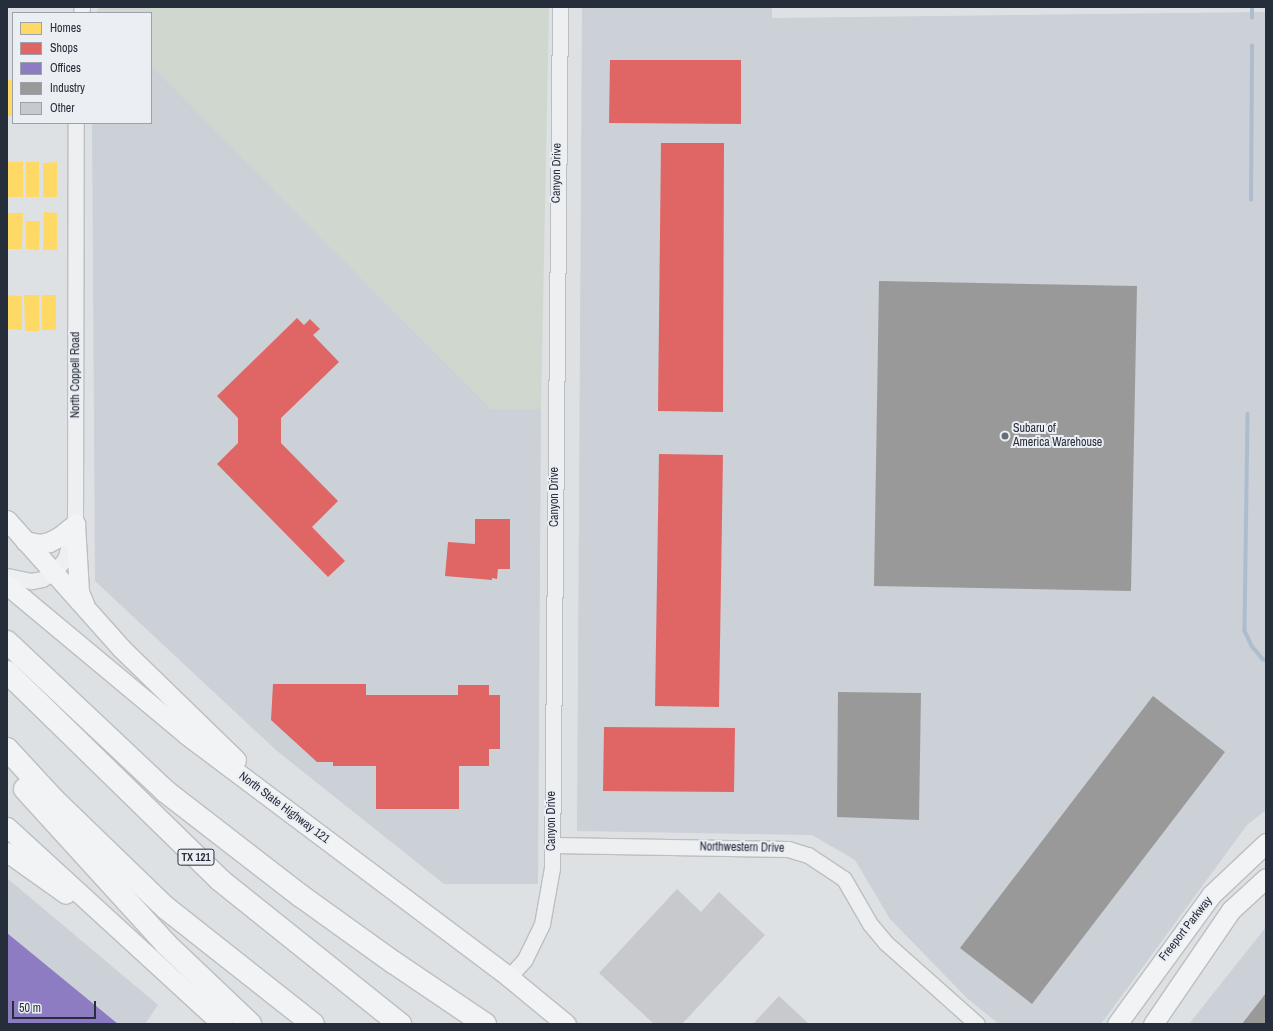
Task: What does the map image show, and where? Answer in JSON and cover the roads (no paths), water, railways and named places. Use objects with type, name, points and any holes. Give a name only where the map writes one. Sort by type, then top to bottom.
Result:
[{"type":"highway","points":[[7,642],[165,791],[301,896],[393,962],[485,1024]]},
{"type":"highway","name":"TX 121","points":[[7,672],[220,880],[400,1024]]},
{"type":"highway","points":[[7,749],[54,800],[166,908],[313,1024]]},
{"type":"highway","points":[[7,769],[80,852],[166,944],[250,1024]]},
{"type":"main road","points":[[7,520],[88,612],[240,763],[317,833]]},
{"type":"main road","points":[[25,541],[39,544],[48,542],[59,537],[75,524]]},
{"type":"main road","points":[[75,524],[79,592],[88,612]]},
{"type":"main road","name":"North State Highway 121","points":[[7,585],[187,735],[509,977],[566,1024]]},
{"type":"main road","points":[[7,827],[136,945],[214,1021]]},
{"type":"main road","name":"Freeport Parkway","points":[[1117,1024],[1211,895],[1266,843]]},
{"type":"main road","points":[[7,852],[136,945]]},
{"type":"main road","name":"Freeport Parkway","points":[[1153,1024],[1231,910],[1266,878]]},
{"type":"street","name":"Canyon Drive","points":[[509,977],[526,959],[542,924],[552,868],[560,7]]},
{"type":"street","name":"North Coppell Road","points":[[7,576],[31,581],[42,579],[53,573],[65,559],[75,524],[76,124]]},
{"type":"street","name":"Northwestern Drive","points":[[552,844],[788,849],[808,855],[844,879],[870,924],[886,943],[977,1024]]},
{"type":"waterway","points":[[1252,7],[1252,18]]},
{"type":"waterway","points":[[1251,200],[1252,46]]},
{"type":"waterway","points":[[1248,414],[1245,631],[1252,646],[1263,659],[1266,660]]},
{"type":"place","name":"Subaru of America Warehouse","points":[[1005,436]]}]
